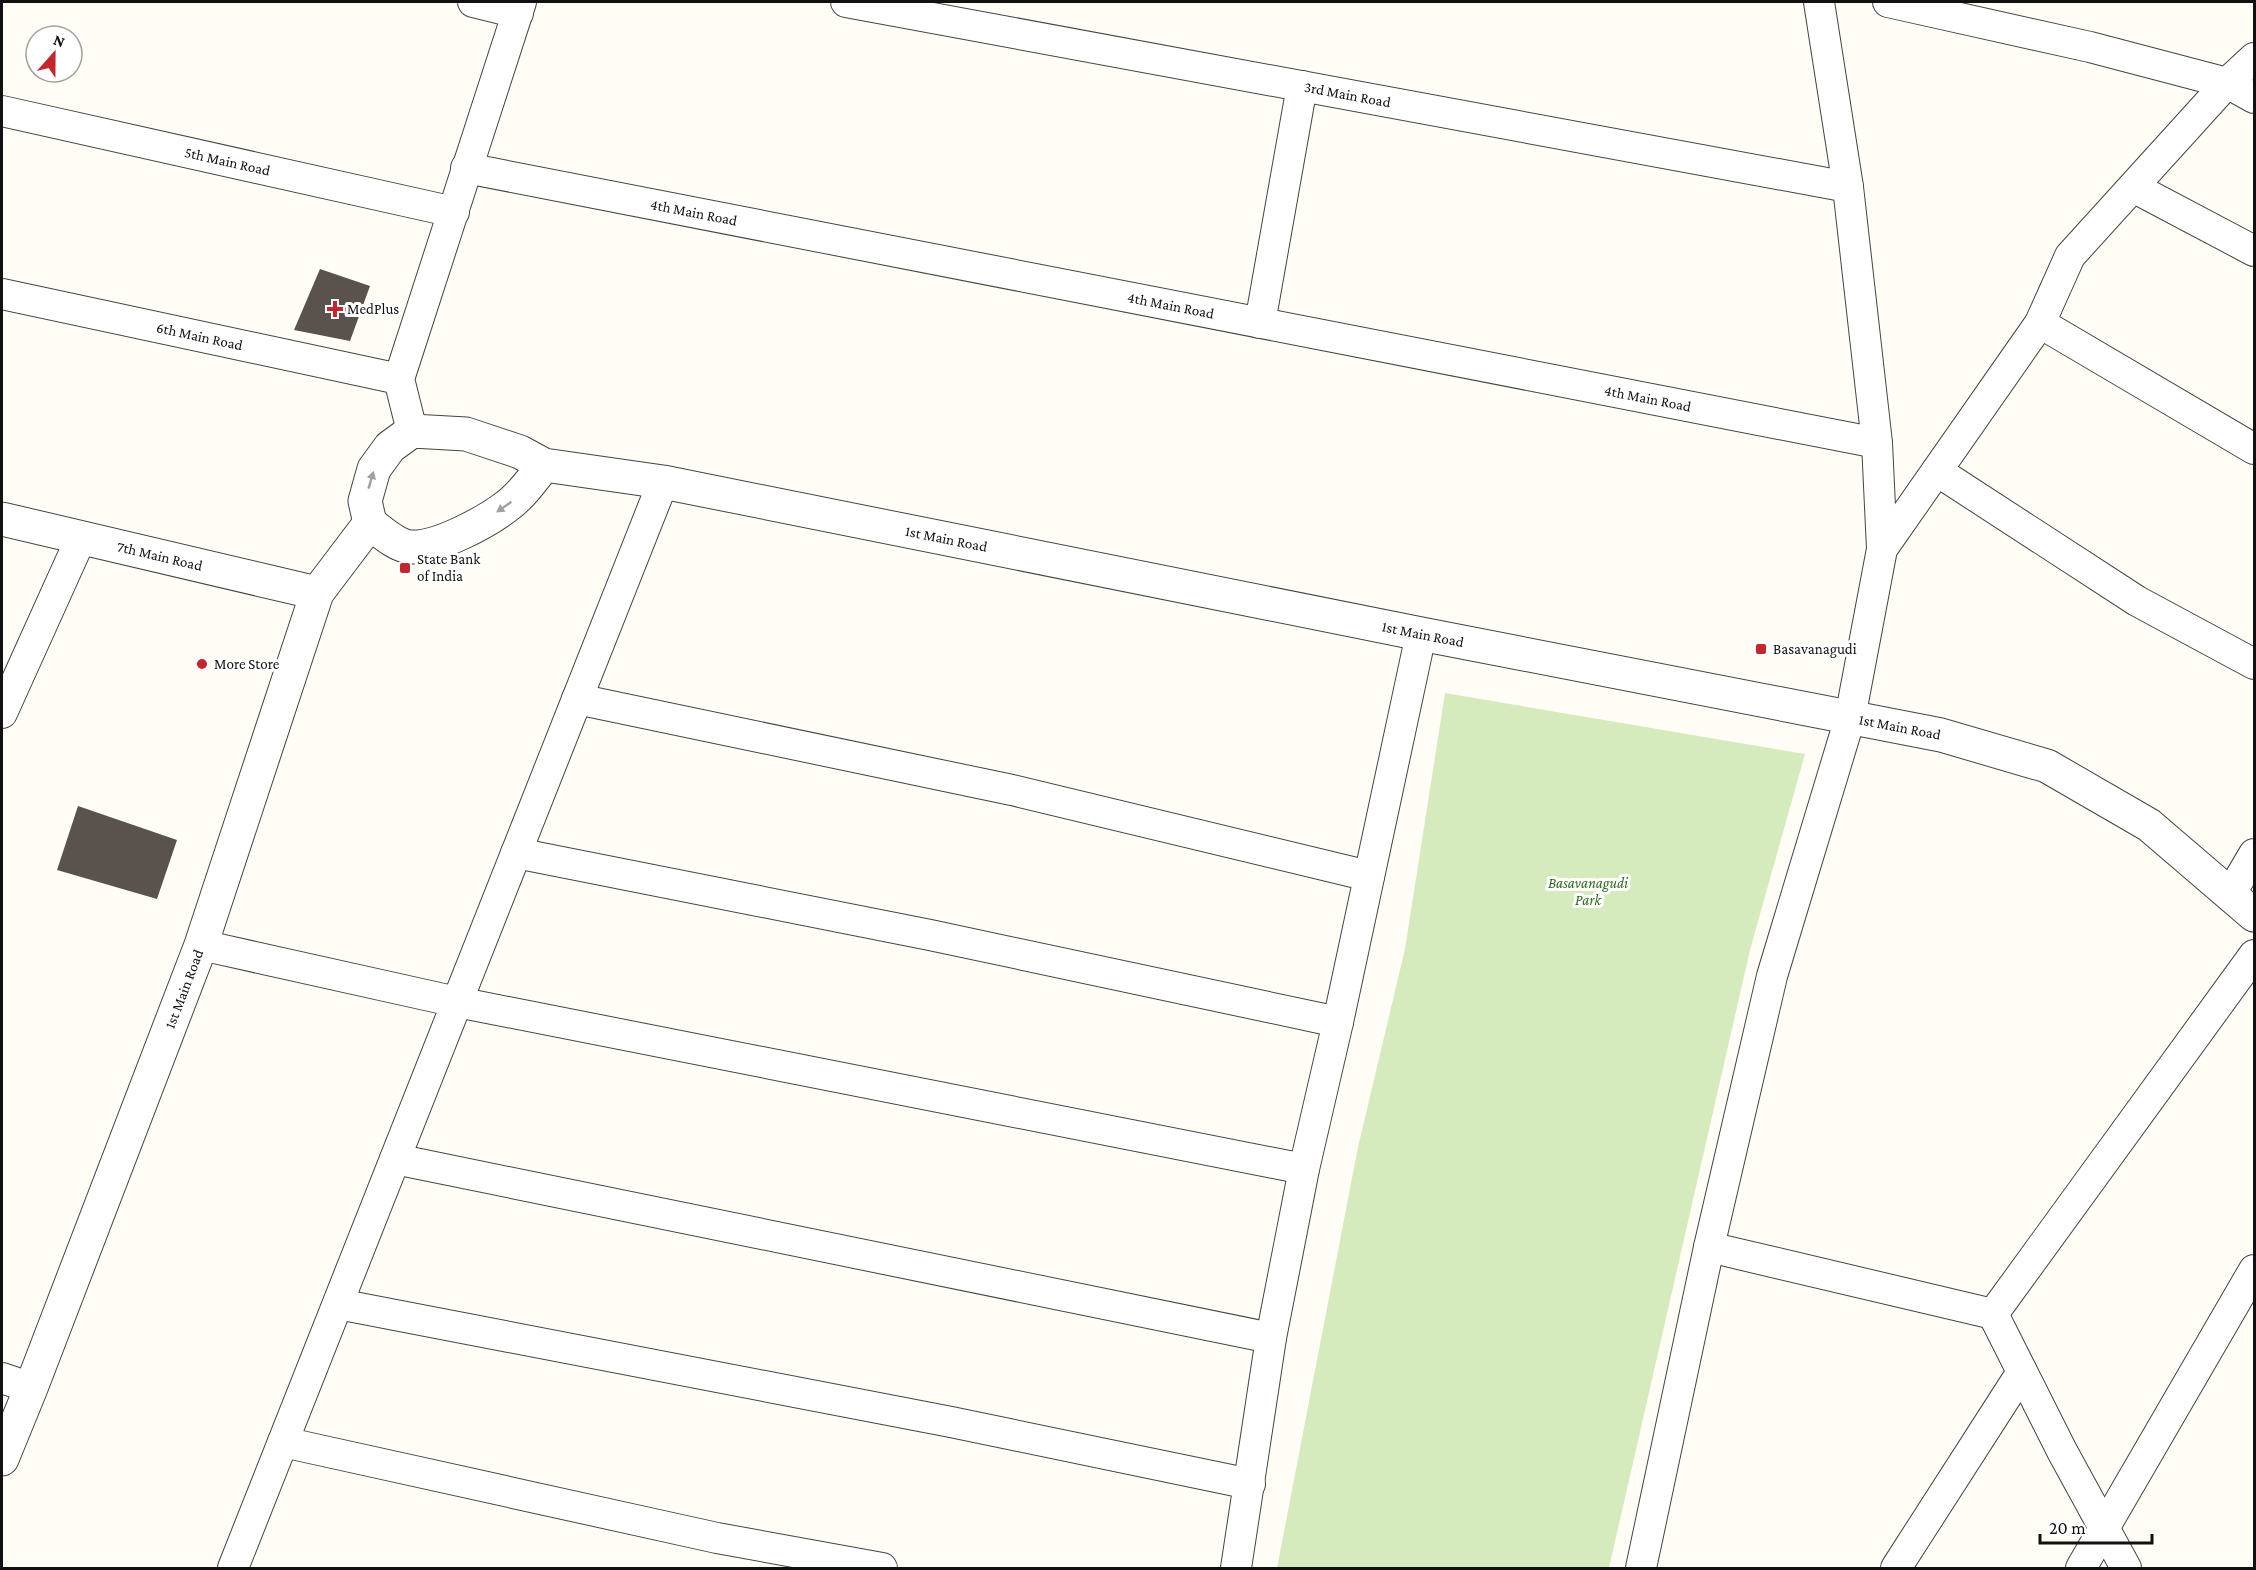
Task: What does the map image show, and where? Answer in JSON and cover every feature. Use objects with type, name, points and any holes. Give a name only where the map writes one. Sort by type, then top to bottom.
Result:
[{"type":"street","points":[[473,2],[520,8],[399,379],[412,431],[390,447],[374,469],[365,501],[370,523],[396,542],[410,547],[447,541],[507,506],[544,465]]},
{"type":"street","name":"3rd Main Road","points":[[846,2],[1848,187]]},
{"type":"street","points":[[1641,1569],[1709,1247],[1772,976],[1850,718],[1882,549],[1877,443],[1848,187],[1819,2]]},
{"type":"street","points":[[1888,2],[2090,47],[2226,83],[2254,98]]},
{"type":"street","points":[[1882,549],[2040,323],[2070,256],[2226,83],[2254,58]]},
{"type":"street","points":[[1260,323],[1302,86]]},
{"type":"street","name":"5th Main Road","points":[[2,111],[454,212]]},
{"type":"street","name":"4th Main Road","points":[[466,168],[1877,443]]},
{"type":"street","points":[[2133,187],[2254,251]]},
{"type":"street","name":"6th Main Road","points":[[2,294],[399,379]]},
{"type":"street","points":[[2040,323],[2254,449]]},
{"type":"street","name":"1st Main Road","points":[[412,431],[466,434],[520,452],[544,465],[663,482],[1421,634],[1941,735],[2047,766],[2149,825],[2243,904]]},
{"type":"street","points":[[1937,471],[2137,601],[2254,664]]},
{"type":"street","points":[[233,1569],[663,482]]},
{"type":"street","name":"7th Main Road","points":[[2,519],[317,593]]},
{"type":"street","name":"1st Main Road","points":[[2,1459],[16,1383],[201,945],[317,593],[370,523]]},
{"type":"street","points":[[2,712],[81,538]]},
{"type":"street","points":[[1236,1569],[1271,1338],[1304,1169],[1338,1022],[1421,634]]},
{"type":"street","points":[[577,699],[1012,790],[1369,876]]},
{"type":"street","points":[[516,853],[930,935],[1338,1022]]},
{"type":"street","points":[[2243,904],[2254,854]]},
{"type":"street","points":[[201,945],[457,1002],[1304,1169]]},
{"type":"street","points":[[1993,1314],[2254,955]]},
{"type":"street","points":[[395,1159],[1271,1338]]},
{"type":"street","points":[[1709,1247],[1993,1314]]},
{"type":"street","points":[[2081,1569],[2254,1270]]},
{"type":"street","points":[[338,1304],[951,1422],[1250,1484]]},
{"type":"street","points":[[1993,1314],[2127,1569]]},
{"type":"street","points":[[1896,1569],[2022,1372]]},
{"type":"street","points":[[284,1442],[717,1538],[882,1569]]},
{"type":"green space","name":"Basavanagudi Park","points":[[1445,693],[1805,754],[1750,950],[1609,1568],[1277,1568],[1358,1147],[1405,949]]},
{"type":"building","points":[[320,269],[370,286],[350,341],[294,330]]},
{"type":"building","points":[[78,806],[177,840],[157,899],[57,870]]},
{"type":"place","name":"MedPlus","points":[[335,309]]},
{"type":"place","name":"State Bank of India","points":[[405,568]]},
{"type":"place","name":"Basavanagudi","points":[[1761,649]]},
{"type":"place","name":"More Store","points":[[202,664]]}]
